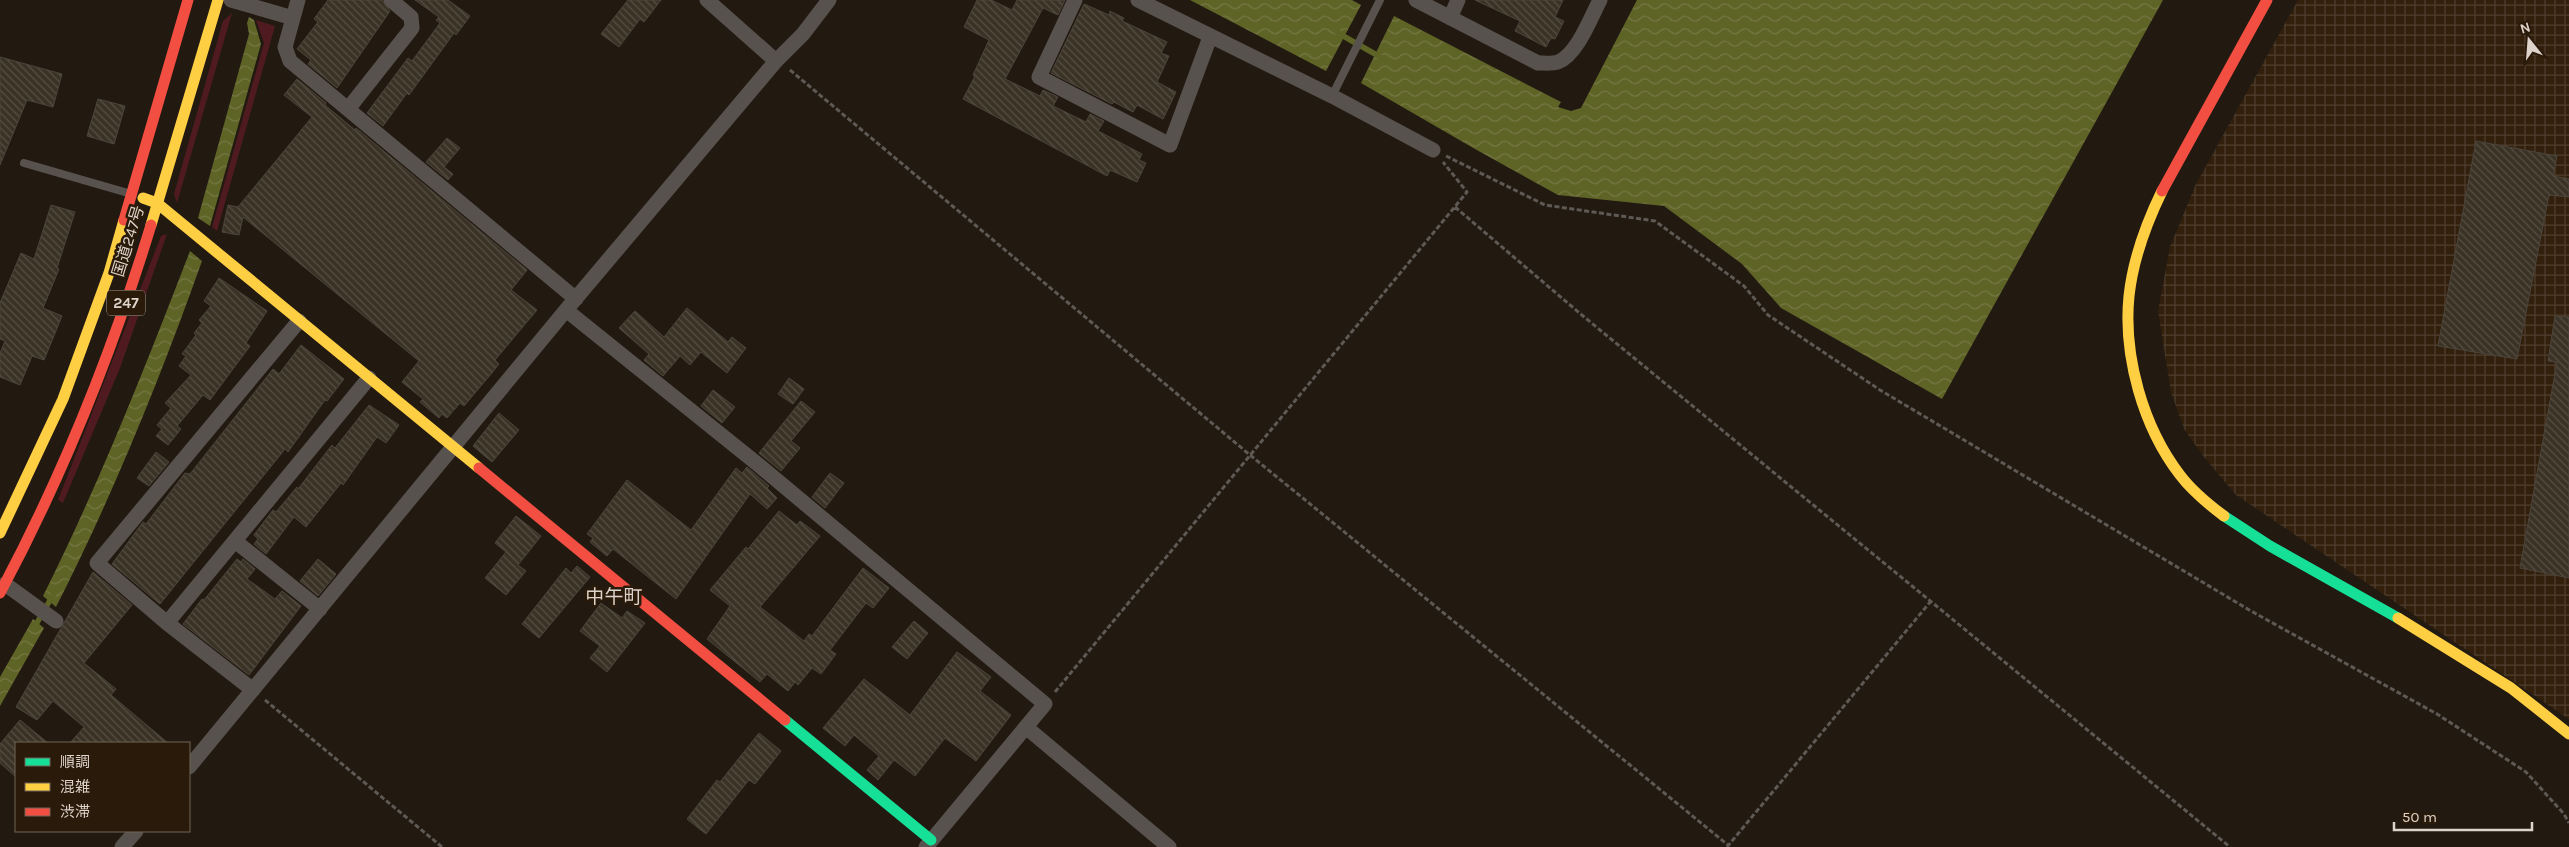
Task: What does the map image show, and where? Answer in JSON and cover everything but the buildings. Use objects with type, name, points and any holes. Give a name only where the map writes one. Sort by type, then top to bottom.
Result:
[{"type":"main road","name":"国道247号","points":[[0,532],[63,399],[109,273],[188,0]]},
{"type":"main road","name":"国道247号","points":[[2,588],[39,517],[108,358],[218,0]]},
{"type":"main road","points":[[2267,0],[2172,169],[2146,228],[2133,271],[2128,319],[2134,366],[2146,413],[2166,453],[2193,490],[2231,523],[2411,626],[2496,678],[2538,707],[2569,734]]},
{"type":"main road","points":[[133,194],[157,202],[299,321],[455,447],[928,844]]},
{"type":"street","points":[[231,0],[293,18]]},
{"type":"street","points":[[298,0],[285,47],[290,61],[348,109],[571,305],[755,462],[1045,704],[1027,728],[928,844]]},
{"type":"street","points":[[348,109],[412,28],[411,17],[391,0]]},
{"type":"street","points":[[706,0],[776,61]]},
{"type":"street","points":[[190,766],[571,305],[829,0]]},
{"type":"street","points":[[1075,0],[1039,77],[1170,145],[1210,37]]},
{"type":"street","points":[[1138,0],[1332,96],[1433,150]]},
{"type":"street","points":[[1416,0],[1538,63],[1558,62],[1577,44],[1600,0]]},
{"type":"street","points":[[1450,18],[1458,0]]},
{"type":"street","points":[[252,690],[167,623],[97,562],[299,321]]},
{"type":"street","points":[[167,623],[369,378]]},
{"type":"street","points":[[0,497],[39,517]]},
{"type":"street","points":[[235,541],[320,609]]},
{"type":"street","points":[[2,588],[28,602],[56,621]]},
{"type":"street","points":[[1027,728],[1169,847]]},
{"type":"street","points":[[122,847],[135,832]]},
{"type":"lane","points":[[1332,96],[1380,0]]},
{"type":"lane","points":[[24,163],[133,194]]},
{"type":"path","points":[[776,61],[1250,455],[1727,846],[1931,601]]},
{"type":"path","points":[[1045,704],[1467,192],[1433,150]]},
{"type":"path","points":[[1433,150],[1545,206],[1655,221],[1744,286],[1768,315],[1880,390],[2242,606],[2437,714],[2526,772],[2564,814],[2569,823]]},
{"type":"path","points":[[1455,207],[1583,316],[2230,847]]},
{"type":"path","points":[[252,690],[442,847]]},
{"type":"shaded area","points":[[2298,0],[2569,0],[2569,719],[2236,495],[2204,457],[2184,429],[2171,392],[2158,311],[2170,247],[2195,186]]},
{"type":"shaded area","points":[[232,13],[177,203],[174,194],[223,21]]},
{"type":"shaded area","points":[[256,20],[275,26],[217,231],[212,227],[264,43]]},
{"type":"shaded area","points":[[167,234],[120,368],[63,503],[58,500],[161,236]]},
{"type":"water","points":[[1190,0],[1352,0],[1361,5],[1326,71]]},
{"type":"water","points":[[1637,0],[2163,0],[1942,399],[1781,308],[1742,264],[1664,206],[1558,195],[1361,83],[1394,16],[1561,102],[1558,107],[1571,111],[1581,108]]},
{"type":"water","points":[[249,17],[254,20],[261,44],[210,226],[198,218],[249,34],[247,23]]},
{"type":"water","points":[[190,251],[202,261],[169,349],[135,436],[97,522],[56,607],[43,596],[64,554],[121,425]]},
{"type":"water","points":[[33,619],[44,628],[0,706],[0,677]]},
{"type":"waterway","points":[[1338,33],[1382,58]]},
{"type":"waterway","points":[[34,628],[53,595]]},
{"type":"traffic: fast","points":[[2224,516],[2270,546],[2398,618]]},
{"type":"traffic: fast","points":[[785,720],[931,840]]},
{"type":"traffic: slow","points":[[151,225],[218,0]]},
{"type":"traffic: slow","points":[[2162,191],[2141,242],[2131,282],[2128,319],[2129,343],[2133,366],[2138,390],[2146,413],[2167,456],[2190,486],[2224,516]]},
{"type":"traffic: slow","points":[[143,198],[157,203],[479,468]]},
{"type":"traffic: slow","points":[[0,533],[63,399],[109,273],[124,220]]},
{"type":"traffic: slow","points":[[2398,618],[2511,688],[2569,734]]},
{"type":"traffic: jam","points":[[124,220],[188,0]]},
{"type":"traffic: jam","points":[[2162,191],[2267,0]]},
{"type":"traffic: jam","points":[[0,593],[45,504],[103,367],[151,225]]},
{"type":"traffic: jam","points":[[479,468],[785,720]]},
{"type":"district","name":"中午町","points":[[614,597]]}]
